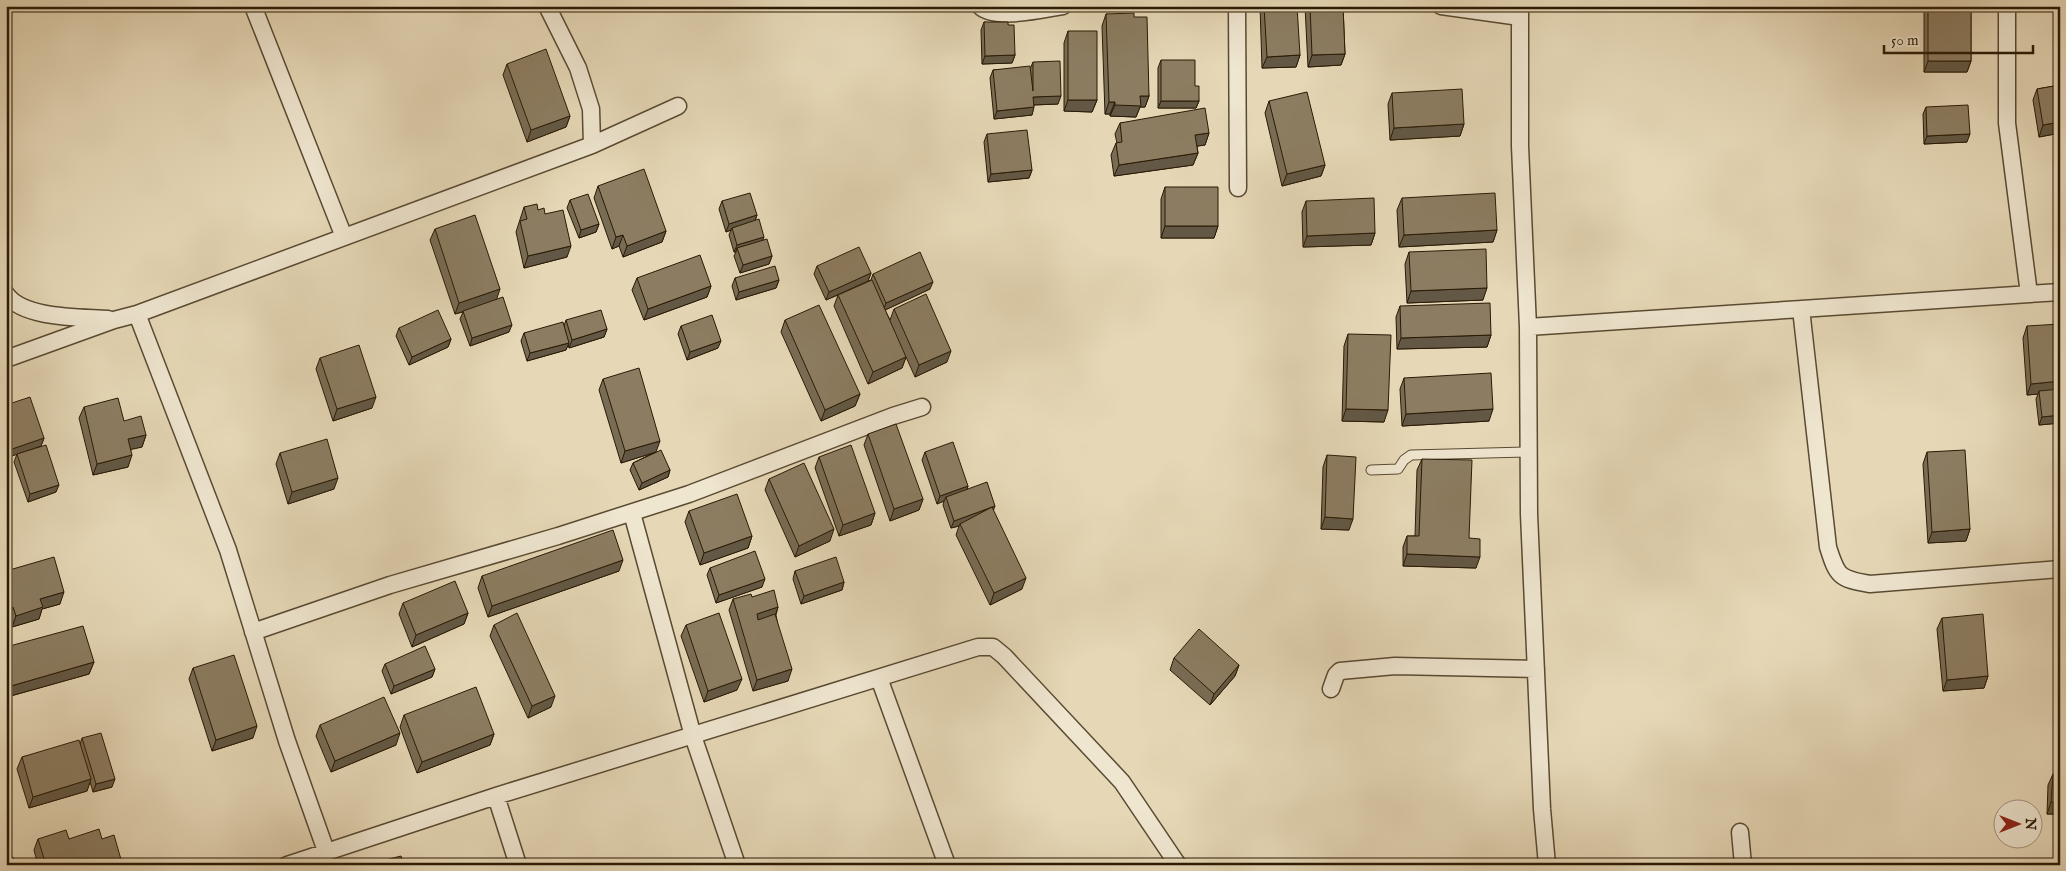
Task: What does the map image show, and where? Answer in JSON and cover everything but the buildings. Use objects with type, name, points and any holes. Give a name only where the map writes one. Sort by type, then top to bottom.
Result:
[{"type":"street","points":[[253,6],[344,237]]},
{"type":"street","points":[[547,6],[578,68],[591,110],[592,145]]},
{"type":"street","points":[[980,6],[984,10],[1000,14],[1063,6]]},
{"type":"street","points":[[1237,6],[1238,188]]},
{"type":"street","points":[[1441,6],[1520,12],[1520,146],[1528,327],[1529,514],[1547,865]]},
{"type":"street","points":[[2007,6],[2007,123],[2029,294]]},
{"type":"street","points":[[6,359],[114,320],[137,314],[592,145],[678,106]]},
{"type":"street","points":[[1528,327],[2060,292]]},
{"type":"street","points":[[6,294],[10,300],[22,307],[41,313],[114,320]]},
{"type":"street","points":[[1801,310],[1828,546],[1835,568],[1846,580],[1870,584],[2060,569]]},
{"type":"street","points":[[137,314],[228,550],[287,741],[326,851]]},
{"type":"street","points":[[253,632],[390,585],[632,513],[688,494],[893,416],[922,407]]},
{"type":"street","points":[[632,513],[693,736],[737,865]]},
{"type":"street","points":[[287,865],[496,796],[978,646],[992,646],[1004,656],[1122,782],[1178,865]]},
{"type":"street","points":[[1331,689],[1336,675],[1340,671],[1395,666],[1536,669]]},
{"type":"street","points":[[879,678],[947,865]]},
{"type":"street","points":[[496,796],[518,865]]},
{"type":"street","points":[[1740,832],[1743,865]]},
{"type":"lane","points":[[1371,470],[1398,469],[1404,460],[1412,455],[1528,452]]}]
